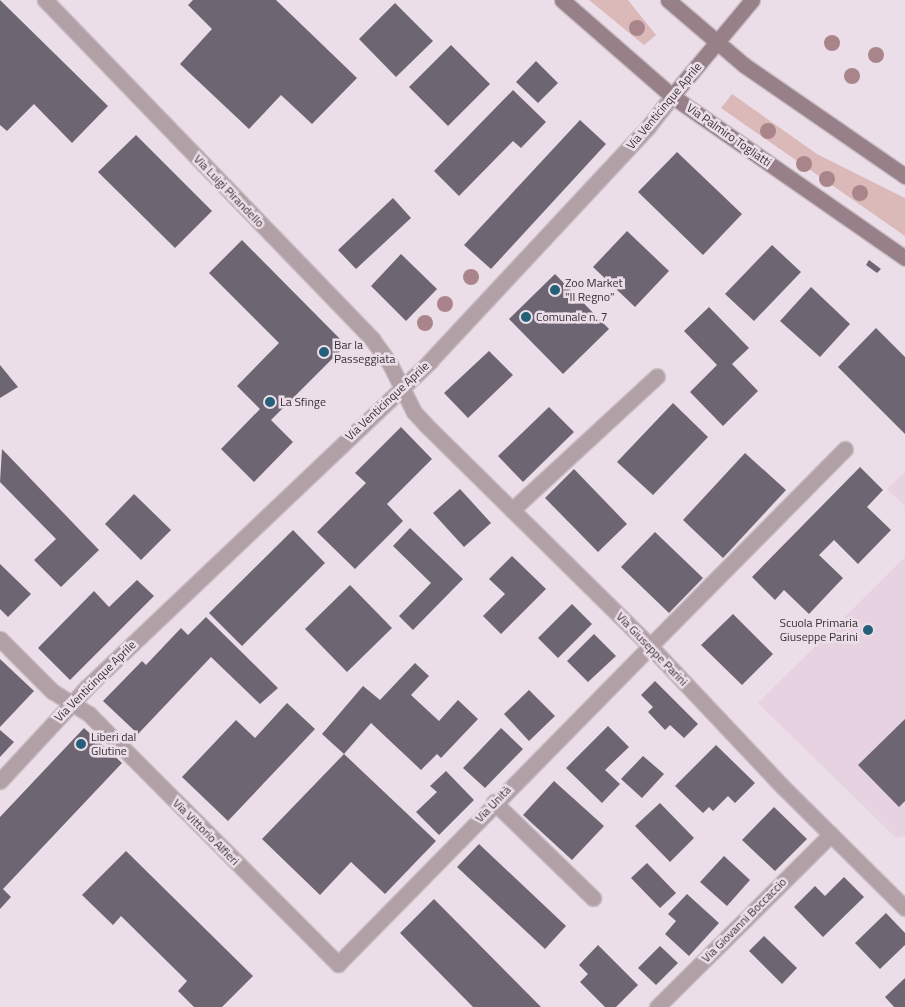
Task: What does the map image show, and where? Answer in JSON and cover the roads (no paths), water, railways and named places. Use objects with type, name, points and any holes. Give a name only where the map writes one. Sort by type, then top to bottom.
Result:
[{"type":"street","name":"Via Luigi Pirandello","points":[[45,0],[372,339],[389,362],[401,389]]},
{"type":"street","name":"Via Palmiro Togliatti","points":[[562,0],[672,96],[905,258]]},
{"type":"street","points":[[668,0],[716,42],[905,176]]},
{"type":"street","name":"Via Venticinque Aprile","points":[[0,781],[72,702],[375,410],[401,389],[648,127],[752,0]]},
{"type":"street","points":[[512,510],[657,376]]},
{"type":"street","name":"Via Giuseppe Parini","points":[[401,389],[426,425],[650,646],[905,908]]},
{"type":"street","name":"Via Unità","points":[[338,964],[494,802],[845,449]]},
{"type":"street","name":"Via Vittorio Alfieri","points":[[0,640],[52,691],[89,714],[338,964]]},
{"type":"street","points":[[494,802],[593,898]]},
{"type":"street","name":"Via Giovanni Boccaccio","points":[[657,1007],[831,834]]},
{"type":"place","name":"Zoo Market \"Il Regno\"","points":[[555,290]]},
{"type":"place","name":"Comunale n. 7","points":[[526,317]]},
{"type":"place","name":"Bar la Passeggiata","points":[[324,352]]},
{"type":"place","name":"La Sfinge","points":[[270,402]]},
{"type":"place","name":"Scuola Primaria Giuseppe Parini","points":[[868,630]]},
{"type":"place","name":"Liberi dal Glutine","points":[[81,744]]}]
